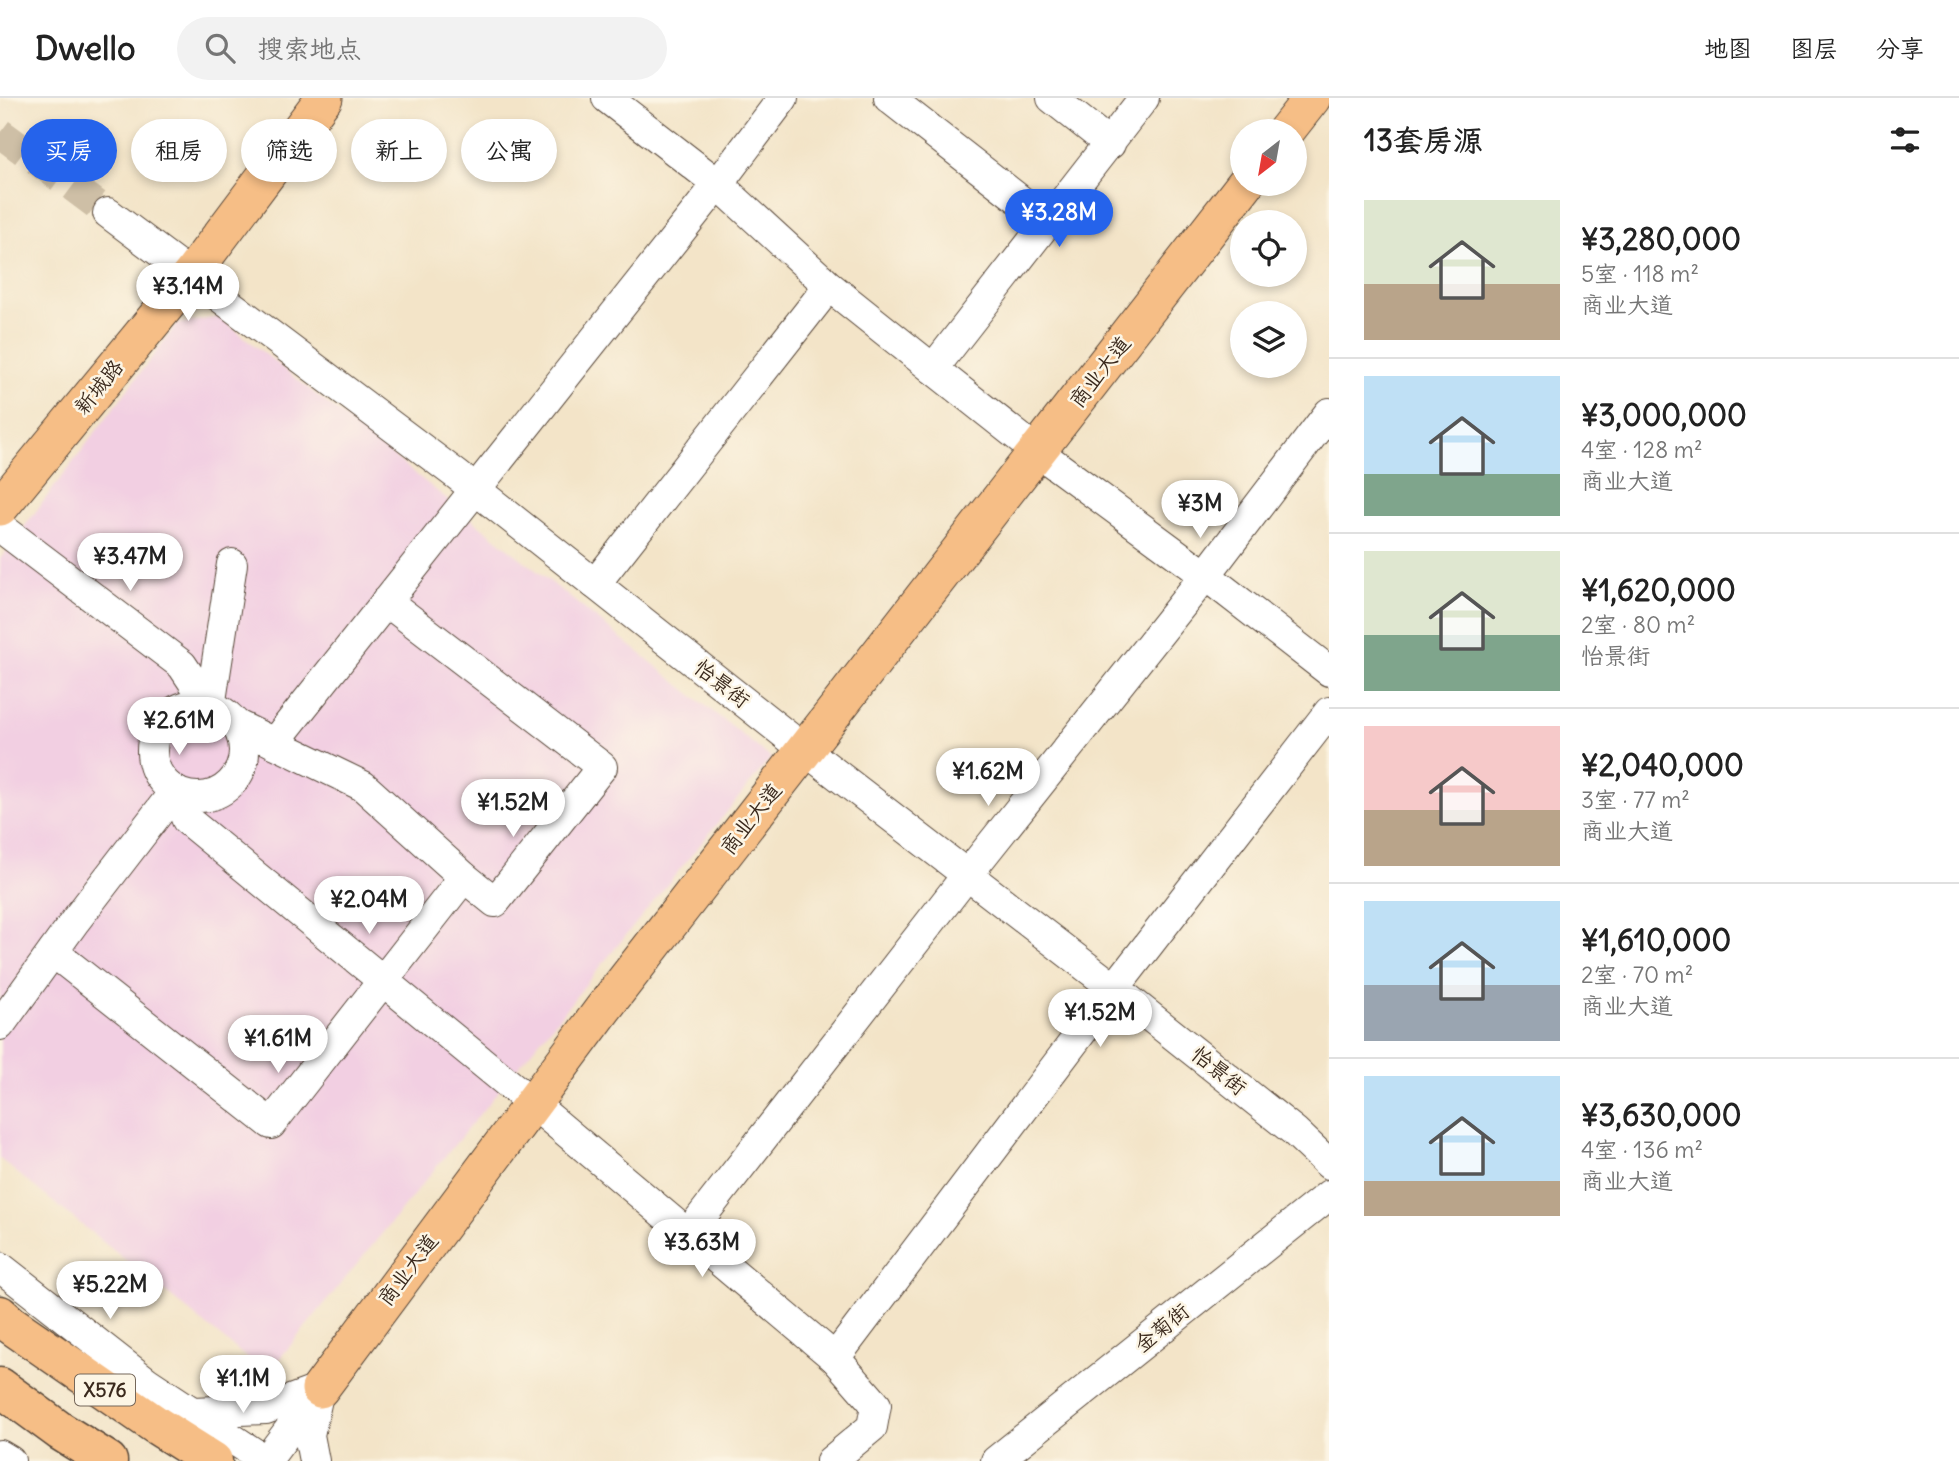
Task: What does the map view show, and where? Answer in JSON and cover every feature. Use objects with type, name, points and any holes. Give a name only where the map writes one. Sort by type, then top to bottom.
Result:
[{"type":"highway","name":"X576","points":[[0,1315],[156,1425],[213,1461]]},
{"type":"highway","name":"X576","points":[[0,1387],[60,1431],[108,1461]]},
{"type":"main road","name":"新城路","points":[[0,507],[191,275],[324,98]]},
{"type":"main road","points":[[1295,119],[1312,98]]},
{"type":"main road","name":"商业大道","points":[[320,1389],[603,1009],[1236,196]]},
{"type":"street","points":[[607,98],[718,184],[829,286],[933,369],[1038,452],[1205,575],[1329,671]]},
{"type":"street","points":[[274,743],[718,184],[783,98]]},
{"type":"street","points":[[889,98],[1048,222]]},
{"type":"street","points":[[1052,98],[1110,144]]},
{"type":"street","points":[[933,369],[1144,98]]},
{"type":"street","name":"怡景街","points":[[108,213],[474,489],[1294,1131],[1329,1164]]},
{"type":"street","points":[[595,584],[829,286]]},
{"type":"street","points":[[688,1234],[1329,413]]},
{"type":"street","points":[[0,527],[182,664],[210,707]]},
{"type":"street","points":[[210,707],[232,564]]},
{"type":"street","points":[[235,724],[363,786],[495,902],[602,767],[386,601]]},
{"type":"street","points":[[210,707],[224,713],[235,724],[242,738],[244,754],[241,769],[233,782],[220,792],[206,797],[190,797],[175,791],[164,782],[156,770],[152,756],[153,741],[158,728],[167,717],[180,709],[210,707]]},
{"type":"street","points":[[835,1358],[1114,989],[1329,712]]},
{"type":"street","points":[[0,1025],[175,791]]},
{"type":"street","points":[[175,791],[187,820],[532,1103],[835,1358],[876,1405],[872,1427],[831,1461]]},
{"type":"street","points":[[53,952],[271,1124],[464,877]]},
{"type":"street","name":"金菊街","points":[[996,1461],[1329,1195]]},
{"type":"street","points":[[0,1267],[147,1382],[266,1461]]},
{"type":"street","points":[[193,1412],[266,1409],[320,1389]]},
{"type":"street","points":[[314,1461],[309,1435],[320,1389]]},
{"type":"street","name":"商业大道","points":[[266,1461],[320,1389]]},
{"type":"street","points":[[0,1455],[10,1461]]},
{"type":"shaded area","points":[[219,317],[771,758],[267,1374],[0,1159],[0,559],[177,324]]},
{"type":"tunnel","points":[[0,133],[108,213]]}]
